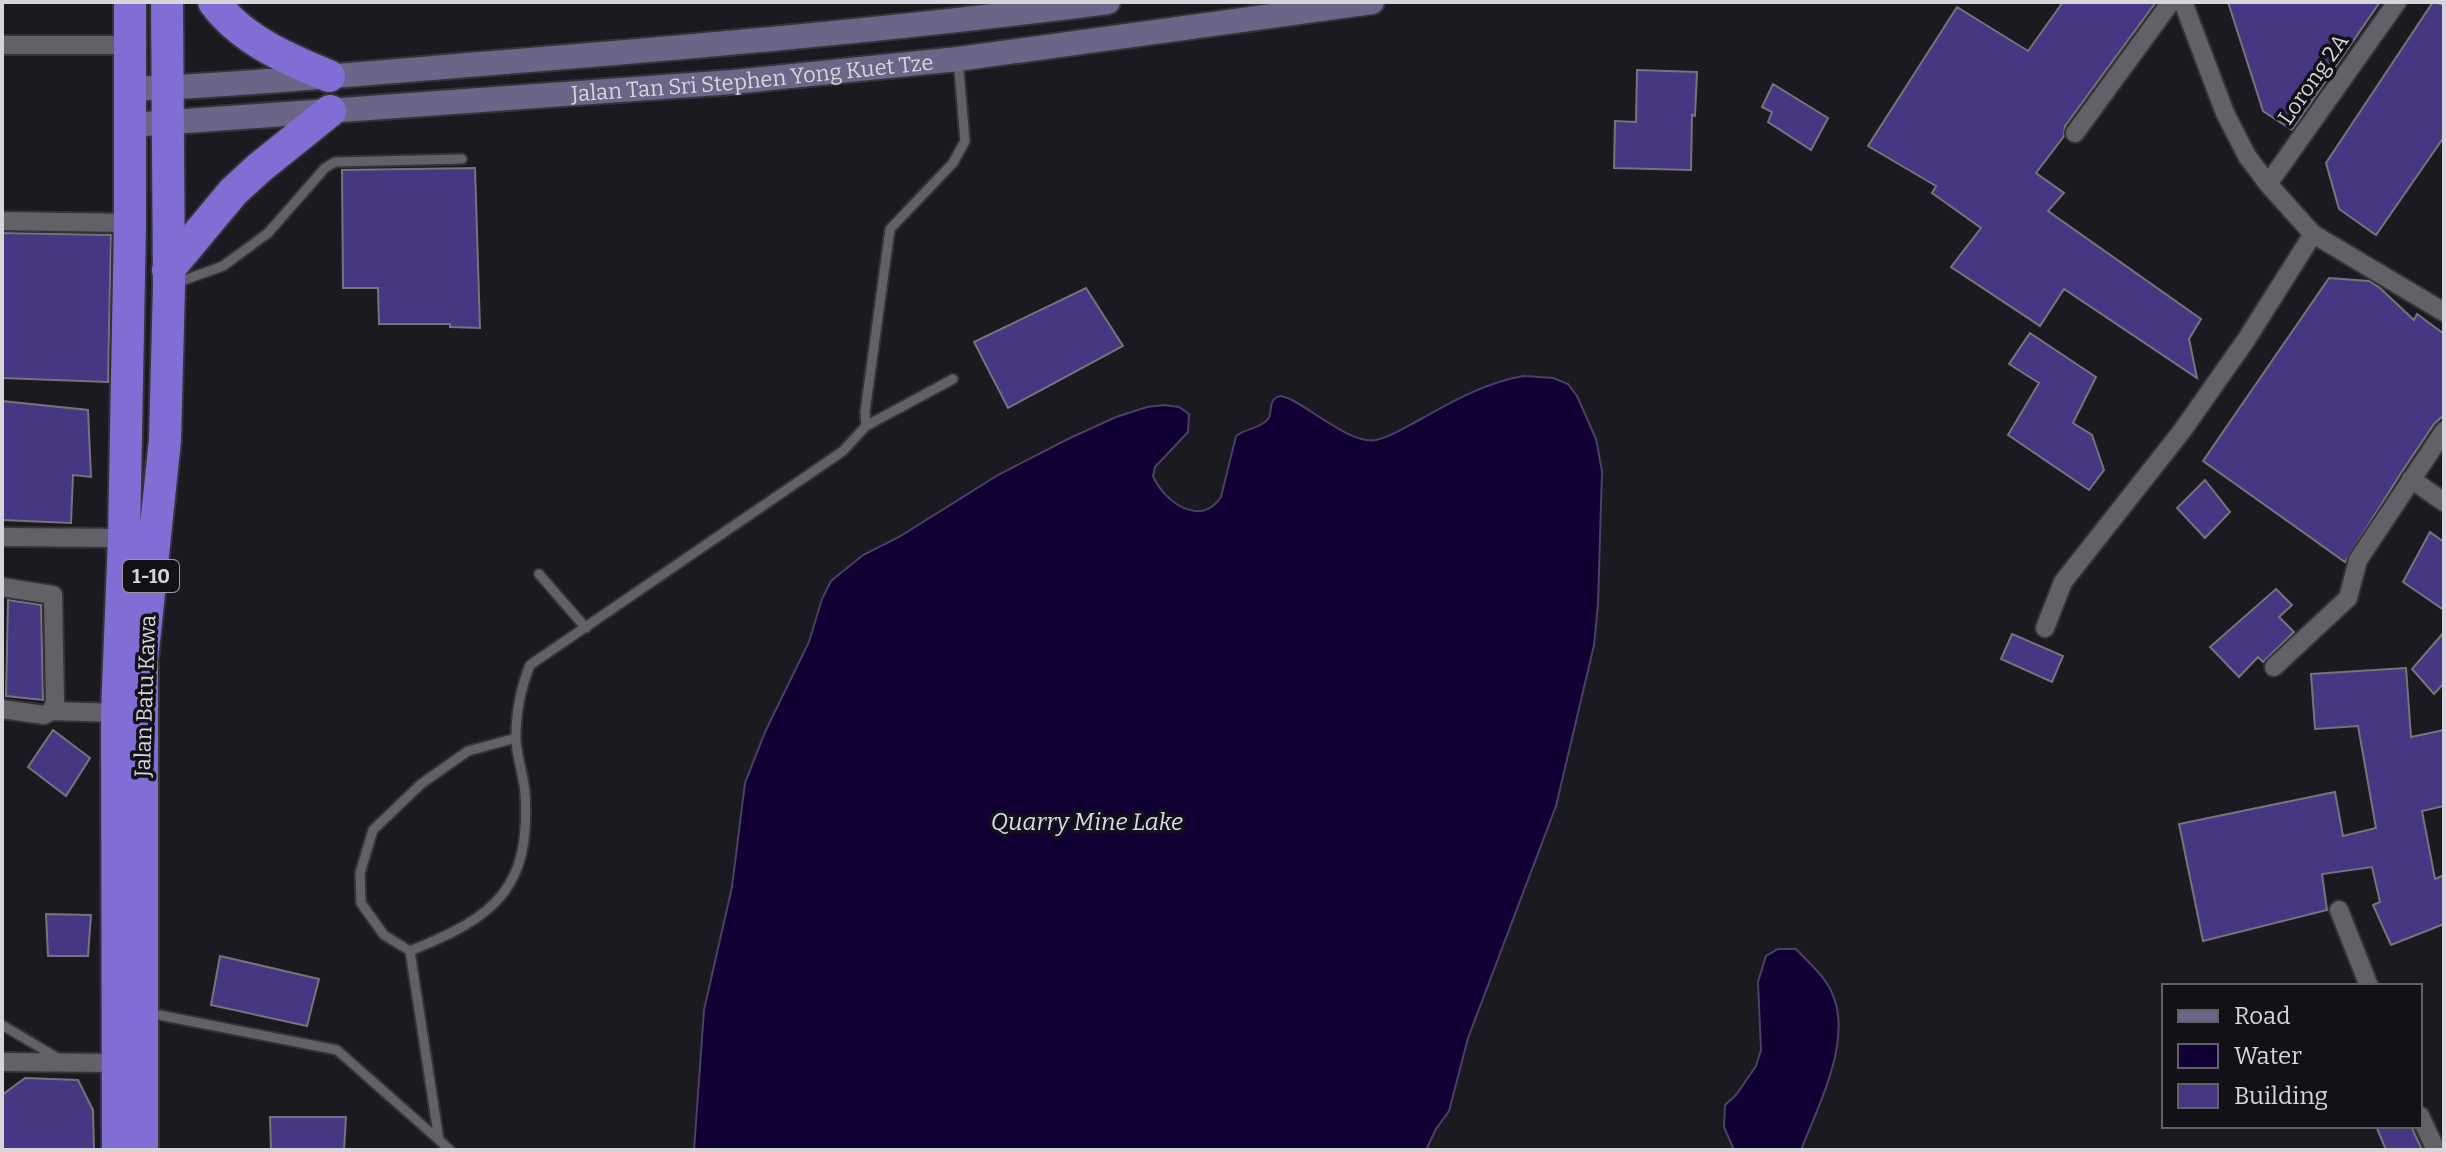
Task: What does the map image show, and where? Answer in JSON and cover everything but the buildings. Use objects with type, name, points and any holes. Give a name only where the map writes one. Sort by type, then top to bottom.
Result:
[{"type":"highway","name":"Jalan Batu Kawa","points":[[118,1150],[117,713],[130,223],[130,2]]},
{"type":"highway","name":"Jalan Batu Kawa","points":[[142,1150],[142,660],[165,440],[167,2]]},
{"type":"highway","points":[[214,2],[245,34],[276,53],[329,76]]},
{"type":"highway","points":[[168,278],[233,192],[330,111]]},
{"type":"main road","name":"Jalan Tan Sri Stephen Yong Kuet Tze","points":[[130,89],[731,44],[953,22],[1108,2]]},
{"type":"main road","name":"Jalan Tan Sri Stephen Yong Kuet Tze","points":[[130,125],[733,82],[958,59],[1372,2]]},
{"type":"street","points":[[2075,133],[2171,2]]},
{"type":"street","points":[[2183,2],[2225,113],[2247,156],[2268,184],[2313,234],[2442,305]]},
{"type":"street","name":"Lorong 2A","points":[[2268,184],[2397,2]]},
{"type":"street","points":[[2,45],[130,45]]},
{"type":"street","points":[[2,221],[130,223]]},
{"type":"street","points":[[2045,628],[2063,582],[2182,431],[2246,340],[2313,234]]},
{"type":"street","points":[[2274,667],[2348,598],[2358,560],[2444,431]]},
{"type":"street","points":[[2411,479],[2444,502]]},
{"type":"street","points":[[2,537],[124,538]]},
{"type":"street","points":[[2,587],[53,595],[55,702],[52,711]]},
{"type":"street","points":[[2,709],[44,715],[52,711],[117,713]]},
{"type":"street","points":[[2339,910],[2368,984]]},
{"type":"street","points":[[2,1062],[118,1063]]},
{"type":"street","points":[[2422,1120],[2436,1150]]},
{"type":"lane","points":[[866,426],[868,384],[890,229],[953,163],[965,141],[958,59]]},
{"type":"lane","points":[[168,278],[223,266],[260,239],[325,168],[335,162],[462,159]]},
{"type":"lane","points":[[410,951],[444,938],[499,902],[516,875],[525,847],[525,792],[516,738],[521,695],[530,665],[843,451],[866,426],[953,379]]},
{"type":"lane","points":[[539,574],[586,628]]},
{"type":"lane","points":[[439,1140],[410,951],[384,935],[361,903],[360,873],[373,830],[421,784],[468,751],[516,738]]},
{"type":"lane","points":[[142,1011],[337,1050],[450,1150]]},
{"type":"lane","points":[[2,1025],[65,1063]]},
{"type":"water","name":"Quarry Mine Lake","points":[[1523,376],[1553,378],[1568,384],[1577,396],[1596,439],[1602,471],[1594,645],[1556,806],[1468,1038],[1449,1111],[1426,1150],[694,1150],[704,1010],[732,887],[745,783],[765,732],[809,642],[831,581],[863,555],[899,537],[998,475],[1116,417],[1147,407],[1179,407],[1189,414],[1188,432],[1155,467],[1153,476],[1165,495],[1194,511],[1213,506],[1221,497],[1236,436],[1265,422],[1277,397],[1294,401],[1350,435],[1376,440],[1394,434],[1470,393]]},
{"type":"water","points":[[1778,949],[1796,949],[1826,982],[1835,1001],[1839,1022],[1833,1066],[1801,1150],[1734,1150],[1724,1127],[1725,1105],[1756,1066],[1761,1050],[1758,982],[1766,956]]}]
